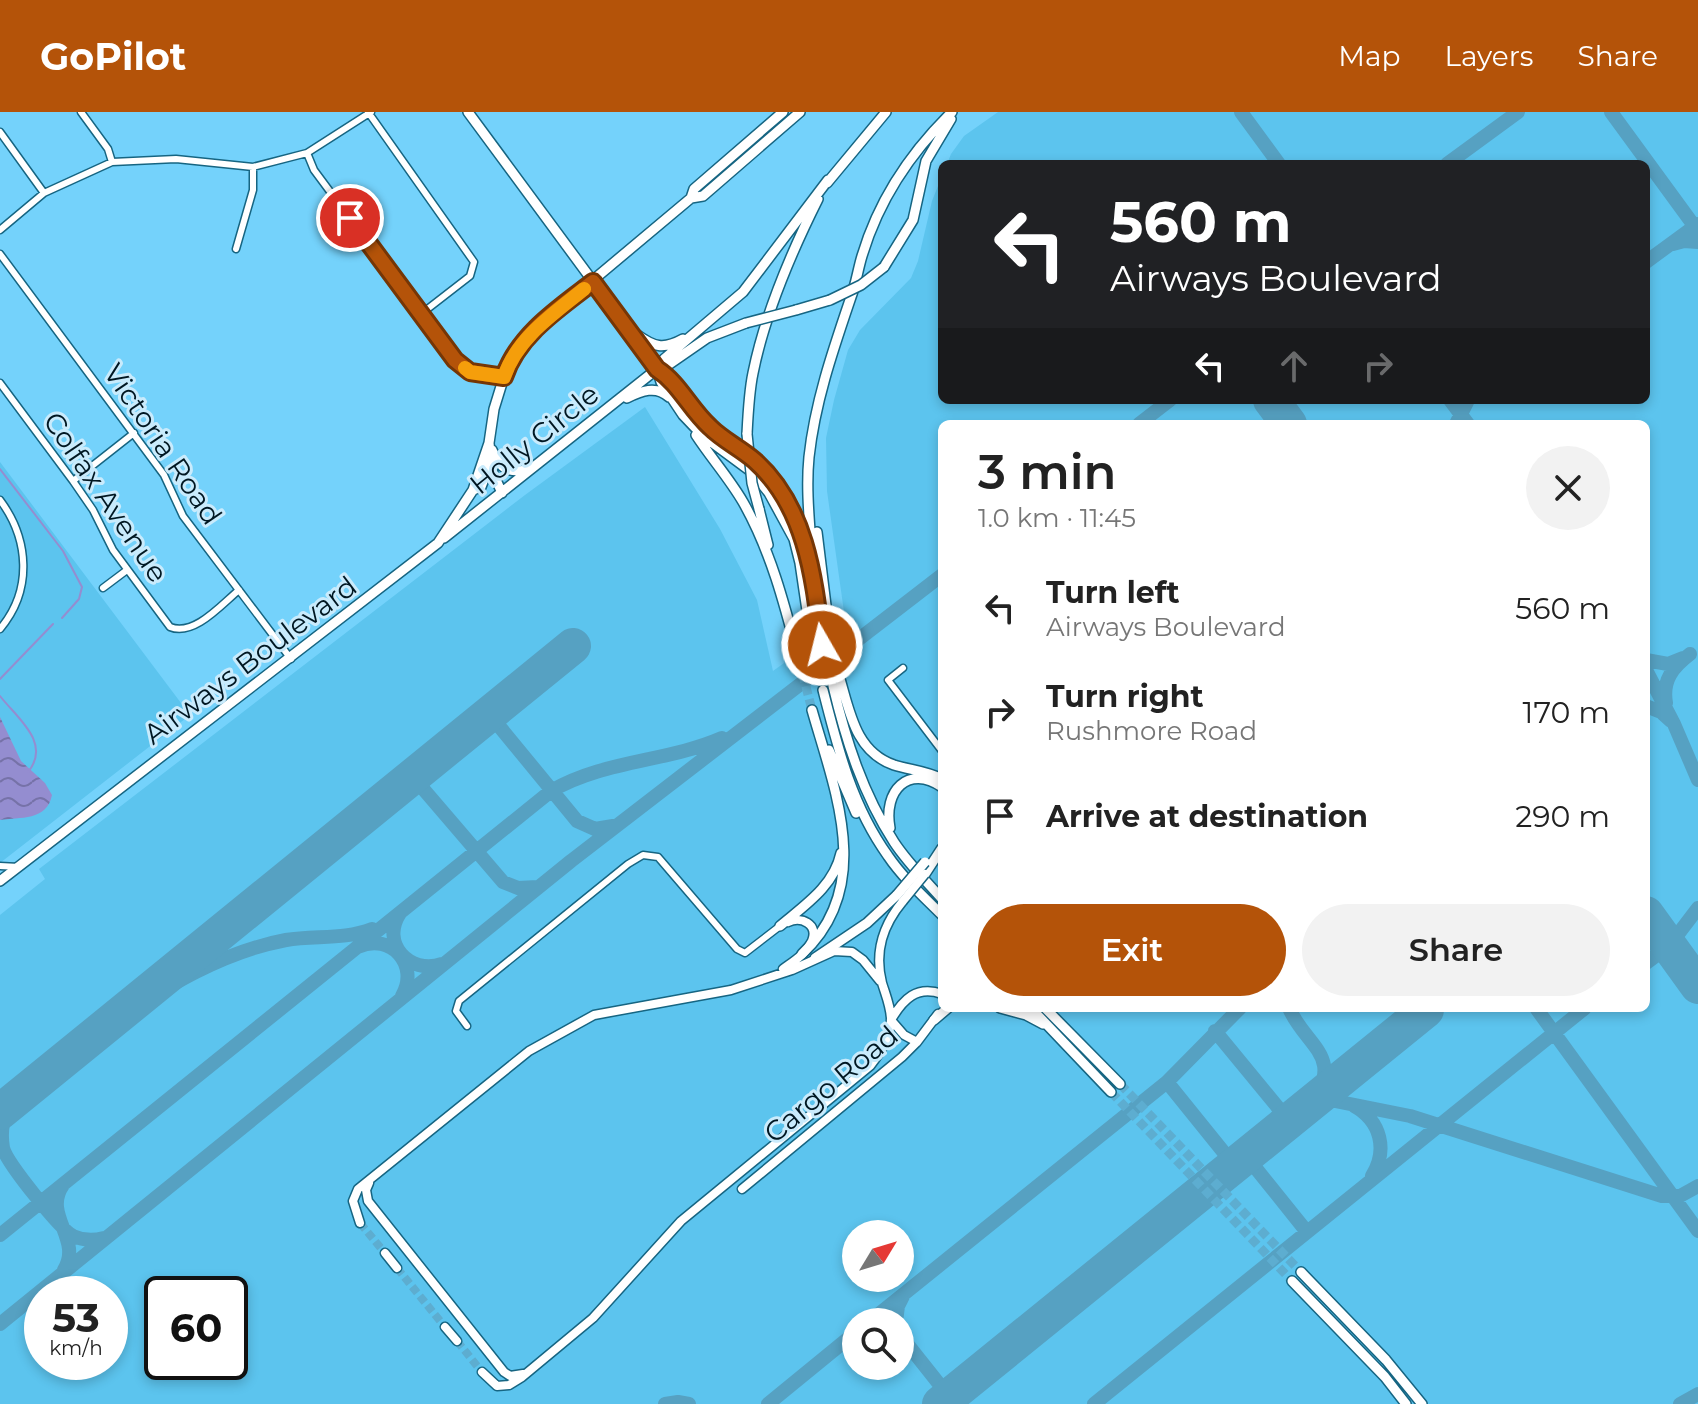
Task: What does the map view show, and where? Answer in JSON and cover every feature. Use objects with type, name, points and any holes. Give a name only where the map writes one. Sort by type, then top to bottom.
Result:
[{"type":"main road","name":"Airways Boulevard","points":[[0,881],[438,543],[473,490],[489,443],[494,409],[516,351],[530,334],[691,198],[694,189],[783,112]]},
{"type":"main road","name":"Airways Boulevard","points":[[691,198],[703,196],[800,112]]},
{"type":"main road","points":[[657,369],[664,359],[743,292],[828,180],[886,112]]},
{"type":"main road","points":[[657,369],[707,338],[746,323],[830,300],[861,285],[884,267],[913,220],[926,161],[953,112]]},
{"type":"main road","points":[[813,580],[809,459],[817,409],[862,255],[885,197],[899,174],[913,153],[953,112]]},
{"type":"main road","points":[[471,113],[657,369],[670,398]]},
{"type":"main road","points":[[799,660],[752,483],[747,434],[753,373],[766,325],[804,229],[828,180]]},
{"type":"main road","points":[[628,329],[656,347],[666,347],[710,322]]},
{"type":"main road","points":[[657,369],[668,376],[710,428],[754,460],[775,485],[802,532],[813,580],[822,645]]},
{"type":"main road","name":"Holly Circle","points":[[438,543],[657,369]]},
{"type":"main road","points":[[613,404],[652,390],[662,391],[670,398],[743,502],[781,591]]},
{"type":"main road","points":[[683,415],[703,436],[753,473],[769,493],[794,539],[822,645]]},
{"type":"main road","name":"Airways Boulevard","points":[[489,443],[490,460],[502,493]]},
{"type":"main road","points":[[489,443],[495,459],[508,471],[533,468]]},
{"type":"main road","points":[[473,490],[485,482],[490,460]]},
{"type":"main road","points":[[809,482],[814,505],[822,645]]},
{"type":"main road","points":[[832,685],[868,750],[892,764],[938,778]]},
{"type":"main road","points":[[832,685],[844,734],[862,785],[894,842],[938,893]]},
{"type":"main road","points":[[832,685],[846,776],[857,805],[888,857]]},
{"type":"main road","points":[[771,976],[802,954],[823,932],[836,906],[842,880],[844,838],[814,705],[849,802],[888,857],[938,911]]},
{"type":"main road","points":[[894,842],[887,810],[896,788],[925,779],[938,785]]},
{"type":"main road","points":[[780,926],[823,889],[839,859],[844,838]]},
{"type":"main road","points":[[917,1042],[904,1035],[891,1020],[879,951],[885,926],[900,898],[938,843]]},
{"type":"main road","points":[[925,874],[938,854]]},
{"type":"main road","points":[[815,958],[900,898],[938,864]]},
{"type":"main road","points":[[780,926],[795,919],[803,920],[812,928],[812,940],[802,954]]},
{"type":"main road","points":[[360,1223],[353,1201],[358,1189],[529,1051],[594,1015],[728,990],[834,951],[852,952],[872,968],[883,985]]},
{"type":"main road","points":[[482,1372],[490,1382],[504,1387],[526,1374],[610,1301],[681,1221],[870,1066],[886,1041],[891,1020],[900,1005],[916,993],[927,990],[938,993]]},
{"type":"main road","points":[[934,1020],[942,1012]]},
{"type":"main road","points":[[1015,1012],[1050,1027]]},
{"type":"main road","points":[[1035,1012],[1111,1092]]},
{"type":"main road","points":[[1049,1012],[1120,1084]]},
{"type":"main road","name":"Cargo Road","points":[[742,1189],[917,1042],[934,1020]]},
{"type":"main road","points":[[372,1179],[366,1196],[377,1214],[504,1372],[510,1376],[526,1374]]},
{"type":"main road","points":[[385,1253],[397,1268]]},
{"type":"main road","points":[[1301,1272],[1386,1360],[1422,1404]]},
{"type":"main road","points":[[1292,1281],[1375,1366],[1406,1404]]},
{"type":"main road","points":[[445,1327],[457,1341]]},
{"type":"street","points":[[81,112],[108,149],[112,162]]},
{"type":"street","points":[[0,230],[44,193],[112,162],[176,159],[253,167],[307,153],[369,113],[474,262],[470,276],[421,314]]},
{"type":"street","points":[[0,132],[44,193]]},
{"type":"street","points":[[307,153],[314,170],[455,360],[470,372],[504,377]]},
{"type":"street","points":[[236,249],[253,190],[253,167]]},
{"type":"street","name":"Victoria Road","points":[[0,254],[134,433],[164,475],[183,516],[291,659]]},
{"type":"street","name":"Colfax Avenue","points":[[0,383],[73,481],[127,570],[170,627],[179,630],[190,628],[239,590]]},
{"type":"street","points":[[73,481],[134,433]]},
{"type":"street","points":[[0,500],[18,530],[24,570],[16,604],[0,629]]},
{"type":"street","points":[[103,588],[127,570]]},
{"type":"street","points":[[903,668],[888,680],[938,746]]},
{"type":"street","points":[[467,1026],[456,1011],[459,1001],[643,855],[658,857],[737,949],[745,953],[780,926]]},
{"type":"street","points":[[0,866],[19,867]]},
{"type":"shaded area","points":[[998,112],[1698,112],[1698,1404],[0,1404],[0,915],[45,879],[39,869],[525,495],[645,407],[720,529],[757,600],[773,671],[845,619],[827,491],[826,438],[834,400],[848,350],[860,330],[911,278],[938,186],[938,404],[1650,404],[1650,160],[949,160],[964,136]]},
{"type":"shaded area","points":[[0,462],[190,715],[0,863]]},
{"type":"water","points":[[0,717],[21,761],[45,783],[52,795],[39,814],[0,820]]},
{"type":"waterway","points":[[0,469],[63,551],[82,587],[79,599],[62,618]]},
{"type":"waterway","points":[[0,679],[53,624]]},
{"type":"waterway","points":[[0,696],[23,722],[34,741],[36,751],[28,772]]},
{"type":"taxiway","points":[[1241,112],[1276,160]]},
{"type":"taxiway","points":[[1452,160],[1518,112]]},
{"type":"taxiway","points":[[1611,112],[1646,160]]},
{"type":"taxiway","points":[[1650,165],[1698,231]]},
{"type":"taxiway","points":[[1650,259],[1698,224]]},
{"type":"taxiway","points":[[1673,244],[1698,242]]},
{"type":"taxiway","points":[[1144,420],[1165,404]]},
{"type":"taxiway","points":[[1453,404],[1465,420]]},
{"type":"taxiway","points":[[1458,420],[1466,404]]},
{"type":"taxiway","points":[[0,1324],[571,861],[938,578]]},
{"type":"taxiway","points":[[1666,703],[1667,681],[1690,654]]},
{"type":"taxiway","points":[[1650,661],[1668,664],[1683,658]]},
{"type":"taxiway","points":[[1650,678],[1698,780]]},
{"type":"taxiway","points":[[1650,708],[1671,721]]},
{"type":"taxiway","points":[[490,715],[577,821],[595,829],[613,826]]},
{"type":"taxiway","points":[[0,1235],[551,791],[592,773],[680,752],[722,738]]},
{"type":"taxiway","points":[[413,777],[503,882],[518,888],[538,887]]},
{"type":"taxiway","points":[[1650,960],[1669,946],[1698,908]]},
{"type":"taxiway","points":[[400,913],[393,935],[401,954],[419,965],[442,964]]},
{"type":"taxiway","points":[[114,1020],[175,983],[262,945],[351,935],[372,929]]},
{"type":"taxiway","points":[[358,947],[381,944],[399,954],[407,973],[402,996]]},
{"type":"taxiway","points":[[886,1308],[1167,1082],[1236,1012]]},
{"type":"taxiway","points":[[1291,1012],[1324,1063],[1320,1089],[1309,1105]]},
{"type":"taxiway","points":[[1539,1012],[1698,1231]]},
{"type":"taxiway","points":[[1094,1404],[1580,1012]]},
{"type":"taxiway","points":[[1215,1031],[1289,1121]]},
{"type":"taxiway","points":[[1167,1082],[1234,1165]]},
{"type":"taxiway","points":[[1309,1105],[1330,1100],[1410,1116],[1662,1196],[1680,1196],[1698,1186]]},
{"type":"taxiway","points":[[13,1101],[3,1123],[2,1135],[3,1148],[14,1167],[66,1231],[81,1239],[104,1238]]},
{"type":"taxiway","points":[[1354,1106],[1370,1120],[1379,1137],[1380,1156],[1372,1176]]},
{"type":"taxiway","points":[[1246,1156],[1307,1232]]},
{"type":"taxiway","points":[[63,1185],[57,1207],[69,1248],[69,1259],[64,1270]]},
{"type":"taxiway","points":[[898,1308],[903,1296]]},
{"type":"taxiway","points":[[768,1404],[842,1343]]},
{"type":"taxiway","points":[[914,1352],[955,1404]]},
{"type":"taxiway","points":[[1680,1404],[1698,1394]]},
{"type":"taxiway","points":[[665,1404],[689,1404]]},
{"type":"runway","points":[[1274,404],[1286,420]]},
{"type":"runway","points":[[0,1112],[573,646]]},
{"type":"runway","points":[[1650,920],[1698,986]]},
{"type":"runway","points":[[940,1404],[1424,1012]]},
{"type":"tunnel","points":[[830,638],[840,679]]},
{"type":"tunnel","points":[[822,645],[833,686]]},
{"type":"tunnel","points":[[813,651],[823,690]]},
{"type":"tunnel","points":[[799,660],[812,710]]},
{"type":"tunnel","points":[[1120,1084],[1301,1272]]},
{"type":"tunnel","points":[[1111,1092],[1292,1281]]},
{"type":"tunnel","points":[[360,1223],[385,1253]]},
{"type":"tunnel","points":[[397,1268],[445,1327]]},
{"type":"tunnel","points":[[457,1341],[482,1372]]},
{"type":"slow traffic","points":[[465,368],[470,372],[504,377],[516,351],[530,334],[584,289]]},
{"type":"route","points":[[350,218],[455,360],[470,372],[504,377],[516,351],[530,334],[593,282],[657,369],[668,376],[710,428],[754,460],[784,497],[807,549],[822,645]]}]
